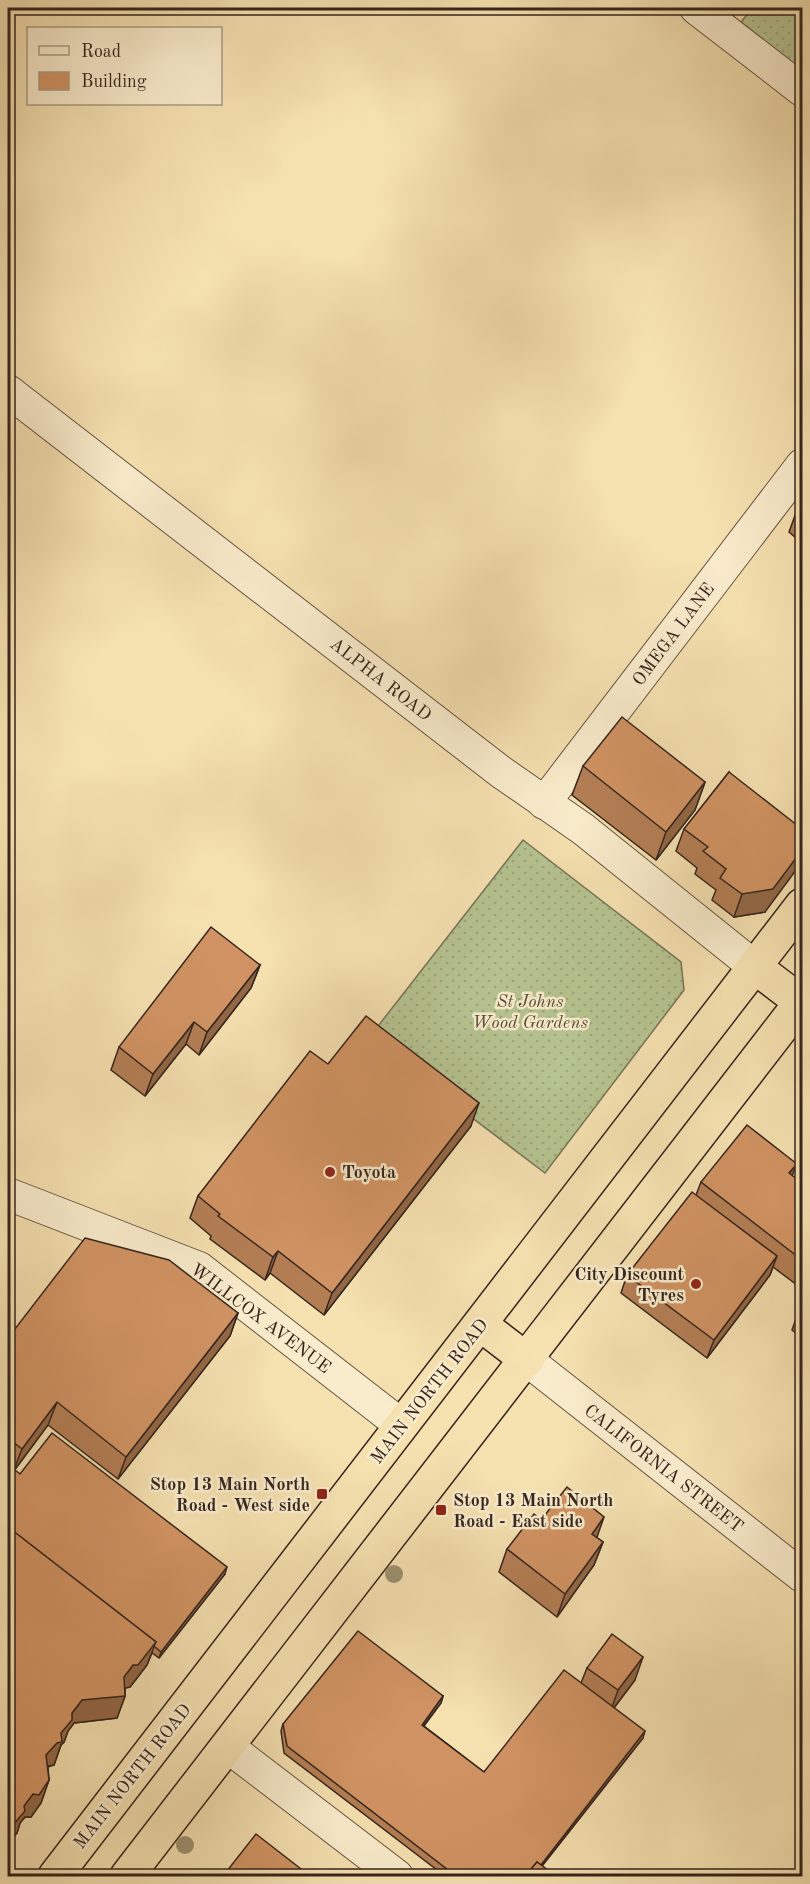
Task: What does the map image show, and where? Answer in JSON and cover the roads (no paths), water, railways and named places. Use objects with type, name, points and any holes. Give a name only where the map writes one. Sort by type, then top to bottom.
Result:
[{"type":"highway","name":"MAIN NORTH ROAD","points":[[55,1876],[802,905]]},
{"type":"highway","points":[[126,1876],[802,1001],[755,967]]},
{"type":"highway","points":[[480,1324],[527,1359]]},
{"type":"street","points":[[696,8],[728,17],[802,90]]},
{"type":"street","name":"ALPHA ROAD","points":[[8,391],[544,803],[583,829],[755,967]]},
{"type":"street","name":"OMEGA LANE","points":[[544,803],[802,465]]},
{"type":"street","name":"WILLCOX AVENUE","points":[[8,1194],[199,1268],[401,1425]]},
{"type":"street","name":"CALIFORNIA STREET","points":[[527,1359],[802,1576]]},
{"type":"street","points":[[227,1746],[397,1876]]},
{"type":"place","name":"Toyota","points":[[330,1172]]},
{"type":"place","name":"City Discount Tyres","points":[[696,1284]]},
{"type":"place","name":"Stop 13 Main North Road - West side","points":[[322,1494]]},
{"type":"place","name":"Stop 13 Main North Road - East side","points":[[441,1510]]},
{"type":"park label","name":"St Johns Wood Gardens","points":[[530,1011]]}]
